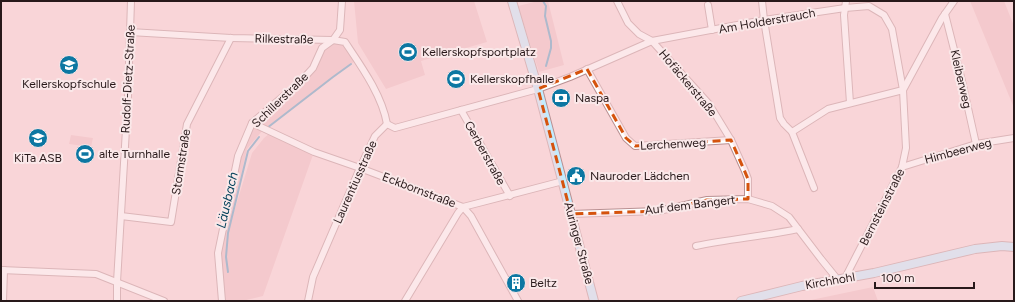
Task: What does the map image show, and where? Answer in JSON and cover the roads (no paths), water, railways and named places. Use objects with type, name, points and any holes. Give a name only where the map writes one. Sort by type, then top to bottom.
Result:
[{"type":"street","name":"Rudolf-Dietz-Straße","points":[[117,301],[131,1]]},
{"type":"street","name":"Schillerstraße","points":[[222,301],[218,253],[238,156],[252,124],[301,82],[313,68],[322,48],[333,40],[340,30],[342,1]]},
{"type":"street","name":"Auringer Straße","points":[[512,1],[538,89],[594,301]]},
{"type":"street","name":"Hofäckerstraße","points":[[617,1],[628,23],[639,34],[652,41],[709,104],[731,140],[748,179],[748,198]]},
{"type":"street","points":[[762,1],[780,118],[792,132],[814,188]]},
{"type":"street","points":[[792,132],[828,109],[903,90],[945,14],[954,1]]},
{"type":"street","name":"Am Holderstrauch","points":[[538,89],[587,70],[652,41],[846,4],[869,6],[884,15],[892,29],[903,90]]},
{"type":"street","points":[[846,4],[844,15],[850,103]]},
{"type":"street","name":"Am Holderstrauch","points":[[708,5],[712,30]]},
{"type":"street","name":"Kleiberweg","points":[[945,14],[976,144]]},
{"type":"street","name":"Rilkestraße","points":[[130,32],[231,38],[333,40],[345,42],[368,78],[385,114],[387,124]]},
{"type":"street","name":"Stormstraße","points":[[121,216],[171,222],[188,124],[231,38]]},
{"type":"street","name":"Lerchenweg","points":[[587,70],[626,138],[635,146],[731,140]]},
{"type":"street","points":[[387,124],[394,128],[538,89]]},
{"type":"street","name":"Bernsteinstraße","points":[[842,279],[902,167],[906,148],[903,90]]},
{"type":"street","name":"Gerberstraße","points":[[461,110],[510,196]]},
{"type":"street","name":"Eckbornstraße","points":[[252,124],[314,152],[463,207],[471,216],[518,301]]},
{"type":"street","name":"Laurentiusstraße","points":[[308,301],[313,276],[360,168],[375,136],[387,124]]},
{"type":"street","name":"Himbeerweg","points":[[902,167],[976,144],[1014,138]]},
{"type":"street","points":[[405,301],[463,207],[563,181]]},
{"type":"street","name":"Auf dem Bangert","points":[[571,214],[659,211],[707,200],[748,198],[772,206],[789,217],[821,260],[842,279]]},
{"type":"street","points":[[696,246],[798,229]]},
{"type":"street","name":"Kirchhohl","points":[[741,301],[802,286],[874,273],[975,249],[1002,246],[1014,248]]},
{"type":"street","points":[[3,301],[2,270],[96,274],[164,301]]},
{"type":"waterway","points":[[543,1],[546,6],[545,16],[551,41],[551,48],[546,66]]},
{"type":"waterway","name":"Läusbach","points":[[267,128],[351,64]]},
{"type":"waterway","name":"Läusbach","points":[[228,272],[226,257],[228,233],[248,151],[259,137]]},
{"type":"place","name":"Kellerskopfsportplatz","points":[[408,52]]},
{"type":"place","name":"Kellerskopfschule","points":[[69,65]]},
{"type":"place","name":"Kellerskopfhalle","points":[[456,79]]},
{"type":"place","name":"Naspa","points":[[561,98]]},
{"type":"place","name":"KiTa ASB","points":[[38,138]]},
{"type":"place","name":"alte Turnhalle","points":[[85,154]]},
{"type":"place","name":"Nauroder Lädchen","points":[[576,176]]},
{"type":"place","name":"Beltz","points":[[516,283]]}]
